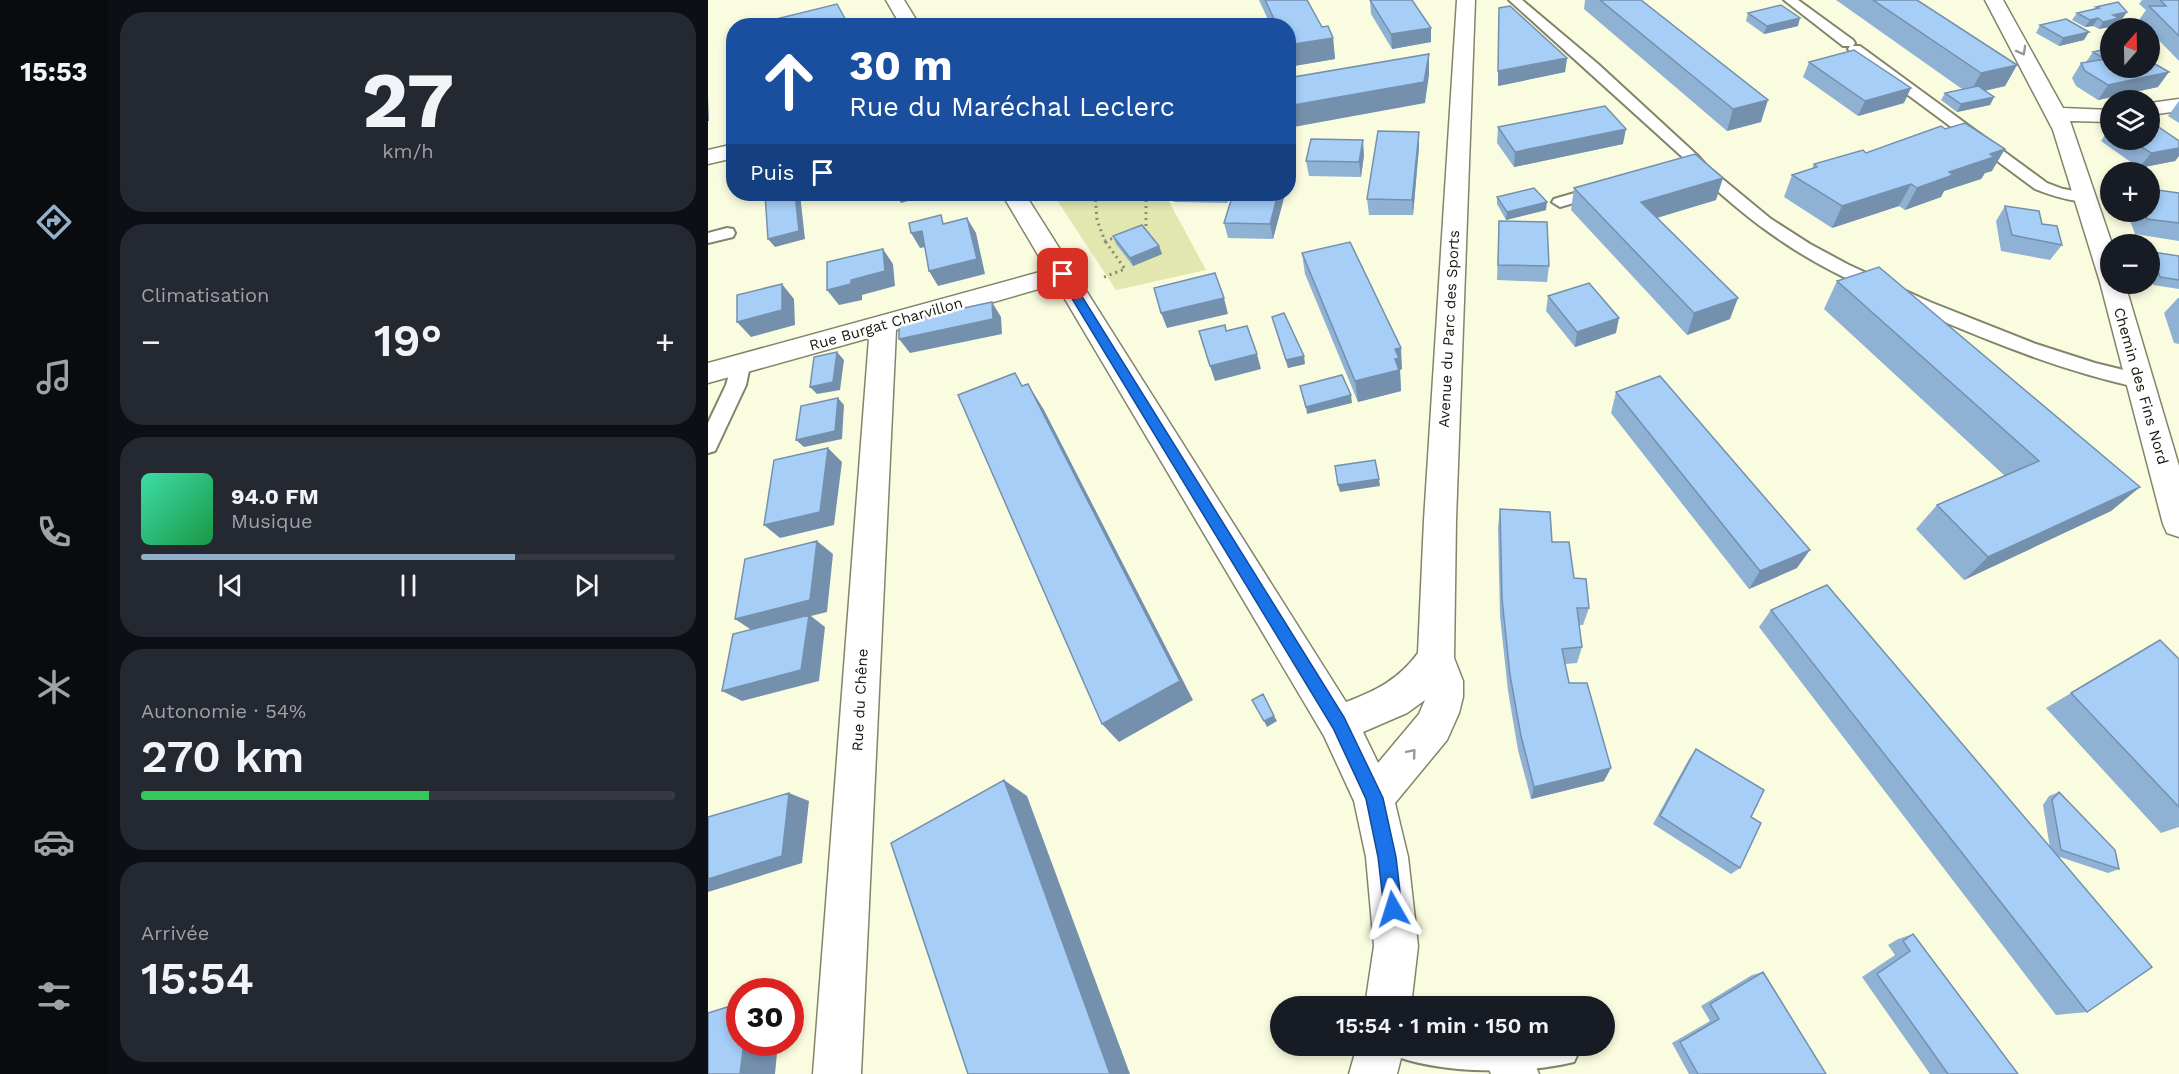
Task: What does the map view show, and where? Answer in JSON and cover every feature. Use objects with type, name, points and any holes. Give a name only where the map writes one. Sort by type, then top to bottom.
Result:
[{"type":"street","points":[[895,0],[905,18]]},
{"type":"street","name":"Avenue du Parc des Sports","points":[[1374,798],[1421,742],[1440,713],[1444,681],[1436,658],[1440,520],[1466,0]]},
{"type":"street","points":[[1994,0],[2057,114],[2087,197],[2100,243]]},
{"type":"street","points":[[2160,108],[2179,105]]},
{"type":"street","points":[[2057,114],[2100,117]]},
{"type":"street","points":[[708,157],[726,153]]},
{"type":"street","points":[[1018,201],[1338,723],[1374,798],[1387,857],[1396,946],[1389,996]]},
{"type":"street","name":"Rue Burgat Charvillon","points":[[708,373],[883,326],[1068,282]]},
{"type":"street","name":"Chemin des Fins Nord","points":[[2115,294],[2179,524]]},
{"type":"street","name":"Rue du Chêne","points":[[837,1074],[883,326]]},
{"type":"street","points":[[1338,723],[1405,695],[1424,676],[1436,658]]},
{"type":"street","points":[[1373,1074],[1378,1056]]},
{"type":"lane","points":[[1515,0],[1593,67],[1693,159],[1702,170],[1756,216],[1802,247],[1854,274],[2034,351],[2097,372],[2141,381]]},
{"type":"lane","points":[[1790,0],[2041,186],[2060,193],[2087,197]]},
{"type":"lane","points":[[1676,167],[1692,166],[1702,170]]},
{"type":"lane","points":[[1560,202],[1623,183]]},
{"type":"lane","points":[[708,238],[727,233]]},
{"type":"lane","points":[[708,445],[736,385],[740,364]]},
{"type":"lane","points":[[1461,1056],[1512,1066],[1542,1056]]},
{"type":"path","points":[[1068,282],[1125,269],[1105,241],[1097,220],[1096,201]]},
{"type":"path","points":[[1135,230],[1146,227],[1146,201]]},
{"type":"path","points":[[1105,241],[1125,234]]},
{"type":"green space","points":[[1058,201],[1169,201],[1206,270],[1116,290]]},
{"type":"building","points":[[1265,0],[1307,0],[1322,27],[1328,26],[1333,38],[1296,44],[1296,18],[1274,18]]},
{"type":"building","points":[[1370,0],[1412,0],[1431,28],[1391,34]]},
{"type":"building","points":[[1600,0],[1641,0],[1768,100],[1733,109]]},
{"type":"building","points":[[1873,0],[1917,0],[2017,65],[1981,73]]},
{"type":"building","points":[[2160,0],[2179,0],[2179,36],[2149,6],[2166,6]]},
{"type":"building","points":[[2118,2],[2127,12],[2113,15],[2119,18],[2090,20],[2077,13],[2099,8],[2096,7]]},
{"type":"building","points":[[837,4],[845,18],[780,18]]},
{"type":"building","points":[[1781,5],[1800,18],[1767,26],[1748,13]]},
{"type":"building","points":[[1510,6],[1567,58],[1498,71],[1499,8]]},
{"type":"building","points":[[2066,19],[2089,32],[2063,38],[2040,25]]},
{"type":"building","points":[[1854,50],[1911,88],[1865,101],[1809,62]]},
{"type":"building","points":[[1429,54],[1424,82],[1296,105],[1296,77]]},
{"type":"building","points":[[2100,60],[2100,78],[2141,78],[2108,85],[2085,71],[2081,63]]},
{"type":"building","points":[[2160,67],[2169,72],[2160,74]]},
{"type":"building","points":[[1978,86],[1994,97],[1961,104],[1945,93]]},
{"type":"building","points":[[1605,106],[1626,129],[1515,152],[1498,127]]},
{"type":"building","points":[[1965,123],[2005,149],[1990,154],[1994,157],[1949,172],[1953,175],[1917,188],[1911,184],[1842,206],[1792,175],[1817,167],[1814,164],[1863,150],[1866,153],[1941,126],[1945,129]]},
{"type":"building","points":[[2160,128],[2179,141],[2179,148],[2151,153],[2146,150],[2160,150]]},
{"type":"building","points":[[1378,131],[1419,132],[1412,200],[1367,199]]},
{"type":"building","points":[[1311,139],[1363,140],[1359,162],[1306,161]]},
{"type":"building","points":[[1695,154],[1723,178],[1641,202],[1738,298],[1694,313],[1574,188]]},
{"type":"building","points":[[1534,188],[1547,202],[1507,212],[1497,197]]},
{"type":"building","points":[[2160,190],[2179,193],[2179,223],[2160,221]]},
{"type":"building","points":[[765,201],[796,201],[799,231],[768,239]]},
{"type":"building","points":[[1231,201],[1276,201],[1270,224],[1224,223]]},
{"type":"building","points":[[2005,206],[2039,211],[2042,224],[2057,226],[2062,245],[2012,235]]},
{"type":"building","points":[[941,215],[943,224],[967,218],[977,259],[929,271],[922,231],[911,233],[909,223]]},
{"type":"building","points":[[1499,221],[1547,222],[1549,266],[1498,265]]},
{"type":"building","points":[[1142,225],[1159,246],[1130,258],[1113,236]]},
{"type":"building","points":[[1350,242],[1401,348],[1395,349],[1399,358],[1395,359],[1399,370],[1355,381],[1302,253]]},
{"type":"building","points":[[883,249],[885,271],[851,280],[851,284],[827,290],[827,262]]},
{"type":"building","points":[[2160,253],[2179,256],[2179,280],[2160,277]]},
{"type":"building","points":[[1879,267],[2140,487],[1988,557],[1937,505],[2039,461],[1837,281]]},
{"type":"building","points":[[1215,273],[1224,298],[1161,313],[1154,288]]},
{"type":"building","points":[[1589,283],[1619,318],[1577,332],[1548,296]]},
{"type":"building","points":[[782,284],[782,310],[737,322],[737,295]]},
{"type":"building","points":[[992,302],[993,319],[899,339],[899,322]]},
{"type":"building","points":[[1284,313],[1304,356],[1286,360],[1272,317]]},
{"type":"building","points":[[1225,325],[1226,331],[1247,326],[1257,354],[1210,366],[1199,331]]},
{"type":"building","points":[[837,352],[833,382],[810,387],[814,357]]},
{"type":"building","points":[[1015,373],[1022,386],[1028,384],[1180,681],[1102,724],[958,395]]},
{"type":"building","points":[[1342,375],[1351,395],[1306,407],[1300,386]]},
{"type":"building","points":[[1660,376],[1810,550],[1760,571],[1616,392]]},
{"type":"building","points":[[838,398],[835,431],[796,440],[801,406]]},
{"type":"building","points":[[828,448],[820,512],[764,525],[774,460]]},
{"type":"building","points":[[1375,460],[1379,479],[1338,485],[1335,466]]},
{"type":"building","points":[[1500,509],[1550,512],[1552,542],[1569,542],[1574,578],[1586,579],[1589,608],[1577,608],[1582,647],[1562,649],[1569,683],[1587,683],[1611,768],[1534,787],[1521,736],[1510,675],[1502,599]]},
{"type":"building","points":[[817,541],[810,600],[735,619],[745,559]]},
{"type":"building","points":[[1827,585],[2152,967],[2087,1012],[1771,610]]},
{"type":"building","points":[[809,615],[801,670],[722,691],[733,634]]},
{"type":"building","points":[[2160,640],[2179,659],[2179,807],[2071,693]]},
{"type":"building","points":[[1263,694],[1274,716],[1264,721],[1252,700]]},
{"type":"building","points":[[1696,749],[1764,790],[1751,817],[1761,823],[1740,868],[1660,816]]},
{"type":"building","points":[[1004,780],[1110,1074],[968,1074],[891,843]]},
{"type":"building","points":[[2059,792],[2115,850],[2119,869],[2061,850],[2052,800]]},
{"type":"building","points":[[789,793],[782,856],[708,879],[708,817]]},
{"type":"building","points":[[1913,934],[2018,1074],[1948,1074],[1877,974],[1910,951],[1903,941]]},
{"type":"building","points":[[1763,972],[1826,1074],[1698,1074],[1680,1042],[1719,1019],[1710,1004]]},
{"type":"building","points":[[726,1007],[726,1056],[742,1056],[740,1074],[708,1074],[708,1013]]},
{"type":"route","points":[[1063,274],[1338,723],[1374,798],[1387,857],[1393,909]]}]
